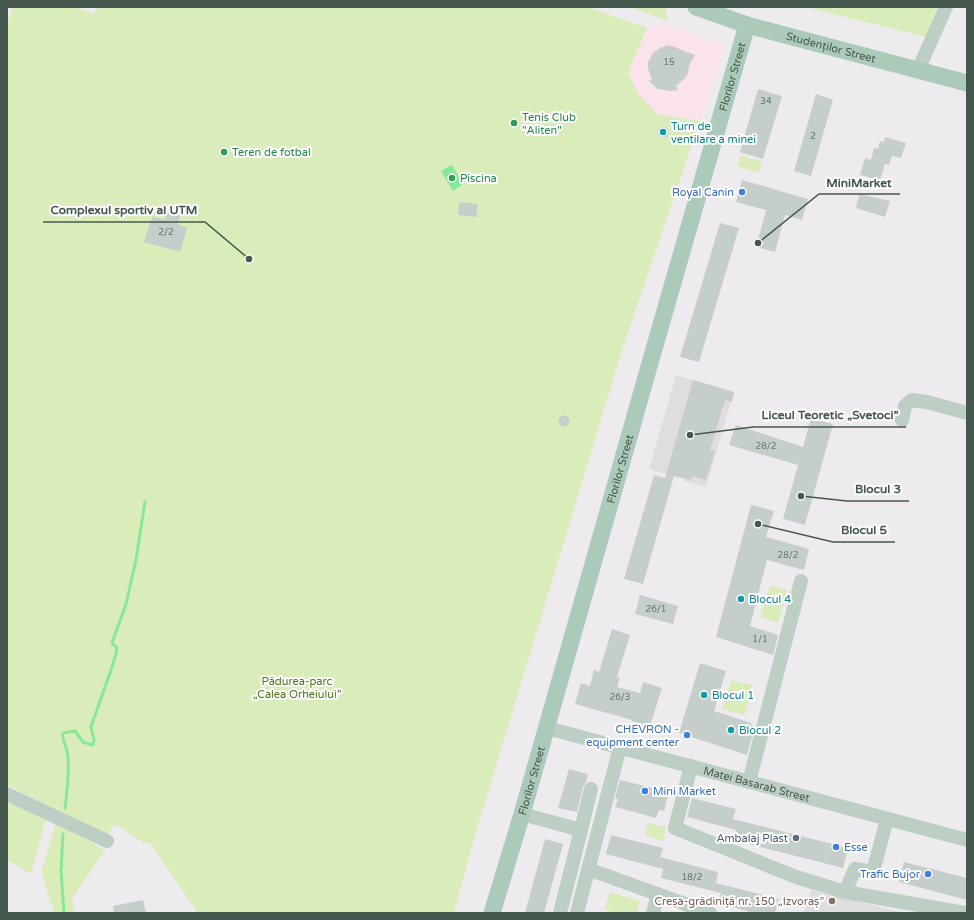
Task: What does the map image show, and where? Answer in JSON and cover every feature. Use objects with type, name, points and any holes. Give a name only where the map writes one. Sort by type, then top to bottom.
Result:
[{"type":"main road","name":"Studenților Street","points":[[696,7],[747,25],[967,83]]},
{"type":"main road","name":"Florilor Street","points":[[492,913],[547,728],[747,25]]},
{"type":"street","points":[[918,70],[946,7]]},
{"type":"street","points":[[902,420],[905,406],[912,400],[927,402],[967,413]]},
{"type":"street","points":[[749,782],[801,581]]},
{"type":"street","name":"Matei Basarab Street","points":[[547,728],[967,840]]},
{"type":"street","points":[[577,913],[620,747]]},
{"type":"street","points":[[691,766],[675,828],[796,876],[845,892],[965,913]]},
{"type":"street","points":[[560,913],[592,789]]},
{"type":"street","points":[[7,794],[107,841]]},
{"type":"street","points":[[522,814],[581,830]]},
{"type":"street","points":[[845,892],[855,869],[873,872],[887,819]]},
{"type":"street","points":[[588,868],[710,913]]},
{"type":"street","points":[[653,913],[658,894]]},
{"type":"shaded area","points":[[663,23],[725,46],[700,121],[657,114],[638,94],[628,72],[647,28]]},
{"type":"shaded area","name":"Piscina","points":[[452,165],[463,184],[453,191],[441,171]]},
{"type":"shaded area","points":[[676,375],[734,392],[706,487],[684,481],[685,479],[649,469]]},
{"type":"shaded area","name":"Creșa-grădiniță nr. 150 „Izvoraș”","points":[[811,890],[903,913],[804,913]]},
{"type":"green space","name":"Pădurea-parc „Calea Orheiului”","points":[[13,7],[73,7],[94,14],[97,7],[588,7],[647,28],[628,72],[638,94],[657,114],[700,121],[623,347],[471,849],[454,913],[198,913],[150,843],[142,842],[117,825],[113,826],[108,835],[7,785],[7,24]]},
{"type":"green space","points":[[629,7],[665,7],[668,21]]},
{"type":"green space","points":[[805,7],[937,7],[926,37]]},
{"type":"green space","points":[[740,156],[762,161],[759,173],[737,166]]},
{"type":"green space","points":[[770,586],[787,590],[778,623],[760,617]]},
{"type":"green space","points":[[731,680],[752,685],[745,715],[722,709]]},
{"type":"green space","points":[[7,802],[46,819],[31,874],[7,860]]},
{"type":"green space","points":[[56,822],[105,850],[72,899],[74,913],[54,913],[41,872]]},
{"type":"green space","points":[[648,823],[666,827],[663,841],[645,835]]},
{"type":"green space","points":[[610,892],[640,901],[637,913],[617,913],[604,909]]},
{"type":"building","points":[[668,45],[695,55],[685,78],[676,86],[678,90],[671,91],[658,89],[652,84],[649,81],[652,79],[648,69],[648,62],[653,53]]},
{"type":"building","points":[[758,89],[782,96],[763,159],[740,152]]},
{"type":"building","points":[[816,94],[833,100],[811,176],[794,171]]},
{"type":"building","name":"Turn de ventilare a minei","points":[[661,127],[665,127],[667,128],[667,136],[661,137],[658,134],[658,130]]},
{"type":"building","points":[[885,137],[906,143],[901,158],[892,156],[889,165],[885,164],[880,180],[860,175],[865,158],[871,160],[874,148],[878,149],[880,141],[884,142]]},
{"type":"building","points":[[742,180],[808,199],[802,220],[785,215],[775,252],[756,247],[766,210],[736,202]]},
{"type":"building","points":[[859,194],[890,201],[885,217],[856,208]]},
{"type":"building","points":[[459,202],[478,204],[476,217],[458,215]]},
{"type":"building","points":[[167,212],[180,216],[177,224],[187,228],[180,252],[144,242],[153,216],[164,220]]},
{"type":"building","points":[[720,223],[739,228],[699,362],[680,357]]},
{"type":"building","points":[[693,380],[734,392],[732,402],[725,400],[710,450],[715,451],[706,480],[692,476],[691,480],[674,476],[643,584],[624,579],[654,475],[665,478]]},
{"type":"building","points":[[562,416],[566,416],[568,417],[568,425],[562,426],[559,423],[559,419]]},
{"type":"building","points":[[811,418],[833,424],[805,525],[783,519],[798,465],[729,445],[736,425],[803,447]]},
{"type":"building","points":[[751,505],[774,511],[766,537],[809,549],[804,570],[767,560],[750,626],[778,635],[773,655],[716,637]]},
{"type":"building","points":[[640,595],[678,606],[673,624],[635,614]]},
{"type":"building","points":[[612,629],[630,635],[617,677],[620,678],[617,687],[640,693],[643,682],[662,688],[650,726],[575,704],[581,683],[590,686],[594,670],[599,672]]},
{"type":"building","points":[[700,663],[726,671],[714,711],[751,723],[754,730],[747,755],[679,733]]},
{"type":"building","points":[[569,769],[588,774],[577,812],[558,808]]},
{"type":"building","points":[[620,780],[669,792],[664,811],[659,810],[656,818],[615,807],[618,799],[615,798]]},
{"type":"building","points":[[692,798],[736,809],[733,819],[848,848],[843,868],[733,840],[736,830],[687,817]]},
{"type":"building","points":[[611,835],[663,848],[660,857],[718,872],[716,883],[779,899],[775,913],[754,913],[718,903],[721,893],[661,878],[663,869],[606,854]]},
{"type":"building","points":[[545,839],[563,844],[544,913],[525,913]]},
{"type":"building","points":[[904,862],[967,878],[967,900],[899,882]]},
{"type":"building","points":[[143,900],[146,913],[114,913],[113,906]]},
{"type":"waterway","points":[[65,808],[68,764],[63,733],[75,731],[83,742],[93,745],[94,740],[91,727],[116,654],[117,648],[112,643],[126,604],[136,560],[145,502]]},
{"type":"waterway","points":[[63,834],[61,871],[64,913]]},
{"type":"place","name":"Tenis Club \"Aliten\"","points":[[514,123]]},
{"type":"place","name":"Turn de ventilare a minei","points":[[663,132]]},
{"type":"place","name":"Teren de fotbal","points":[[224,152]]},
{"type":"place","name":"Piscina","points":[[452,178]]},
{"type":"place","name":"Royal Canin","points":[[742,192]]},
{"type":"place","name":"MiniMarket","points":[[758,243]]},
{"type":"place","name":"Complexul sportiv al UTM","points":[[249,259]]},
{"type":"place","name":"Liceul Teoretic „Svetoci”","points":[[690,435]]},
{"type":"place","name":"Blocul 3","points":[[801,496]]},
{"type":"place","name":"Blocul 5","points":[[758,524]]},
{"type":"place","name":"Blocul 4","points":[[741,599]]},
{"type":"place","name":"Blocul 1","points":[[704,695]]},
{"type":"place","name":"Blocul 2","points":[[731,730]]},
{"type":"place","name":"CHEVRON - equipment center","points":[[687,735]]},
{"type":"place","name":"Mini Market","points":[[645,791]]},
{"type":"place","name":"Ambalaj Plast","points":[[796,838]]},
{"type":"place","name":"Esse","points":[[836,847]]},
{"type":"place","name":"Trafic Bujor","points":[[928,874]]},
{"type":"place","name":"Creșa-grădiniță nr. 150 „Izvoraș”","points":[[832,901]]}]
